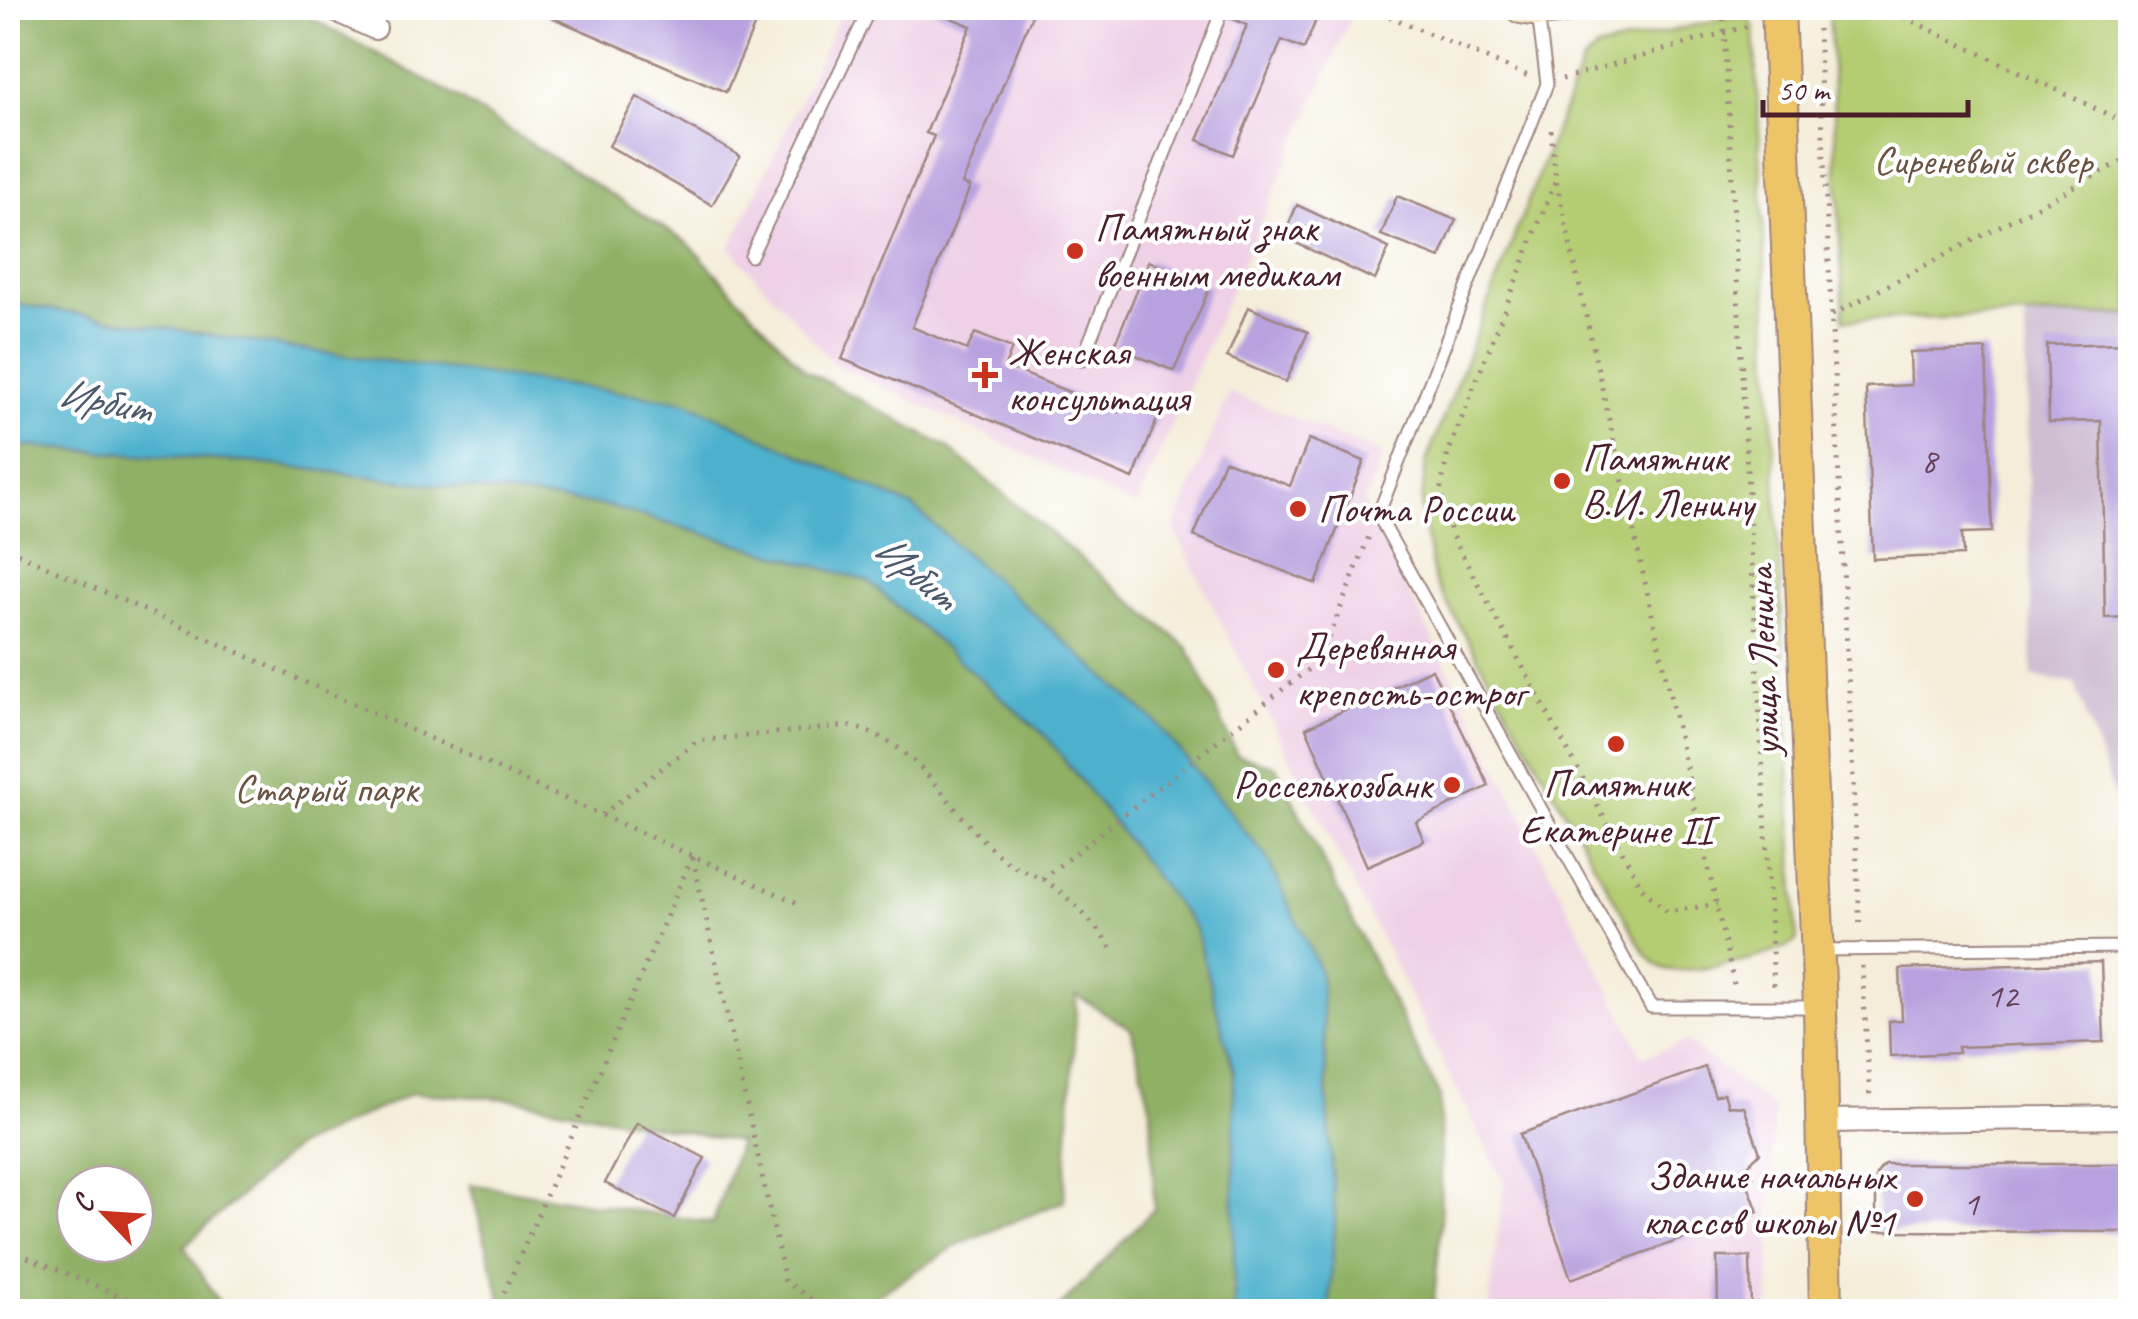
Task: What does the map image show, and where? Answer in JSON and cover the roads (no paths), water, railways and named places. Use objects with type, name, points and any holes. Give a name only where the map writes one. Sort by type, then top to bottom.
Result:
[{"type":"main road","name":"улица Ленина","points":[[1778,12],[1818,950],[1826,1312]]},
{"type":"street","points":[[330,8],[375,28]]},
{"type":"street","points":[[1823,1121],[2130,1117]]},
{"type":"lane","points":[[751,256],[870,8]]},
{"type":"lane","points":[[1082,360],[1224,8]]},
{"type":"lane","points":[[1541,9],[1546,84],[1378,515],[1651,1007],[1820,1006]]},
{"type":"lane","points":[[1818,950],[2130,947]]},
{"type":"water","name":"Ирбит","points":[[8,303],[298,349],[684,401],[913,507],[1157,723],[1267,858],[1320,971],[1335,1221],[1329,1311],[1234,1311],[1234,1072],[1195,928],[1047,737],[868,581],[607,506],[259,463],[8,445]]},
{"type":"place","name":"Памятный знак военным медикам","points":[[1075,251]]},
{"type":"place","name":"Женская консультация","points":[[985,375]]},
{"type":"place","name":"Памятник В.И. Ленину","points":[[1562,481]]},
{"type":"place","name":"Почта России","points":[[1298,509]]},
{"type":"place","name":"Деревянная крепость-острог","points":[[1276,670]]},
{"type":"place","name":"Памятник Екатерине II","points":[[1616,744]]},
{"type":"place","name":"Россельхозбанк","points":[[1452,785]]},
{"type":"place","name":"Здание начальных классов школы №1","points":[[1915,1199]]},
{"type":"park label","name":"Сиреневый сквер","points":[[1983,161]]},
{"type":"park label","name":"Старый парк","points":[[326,789]]}]
